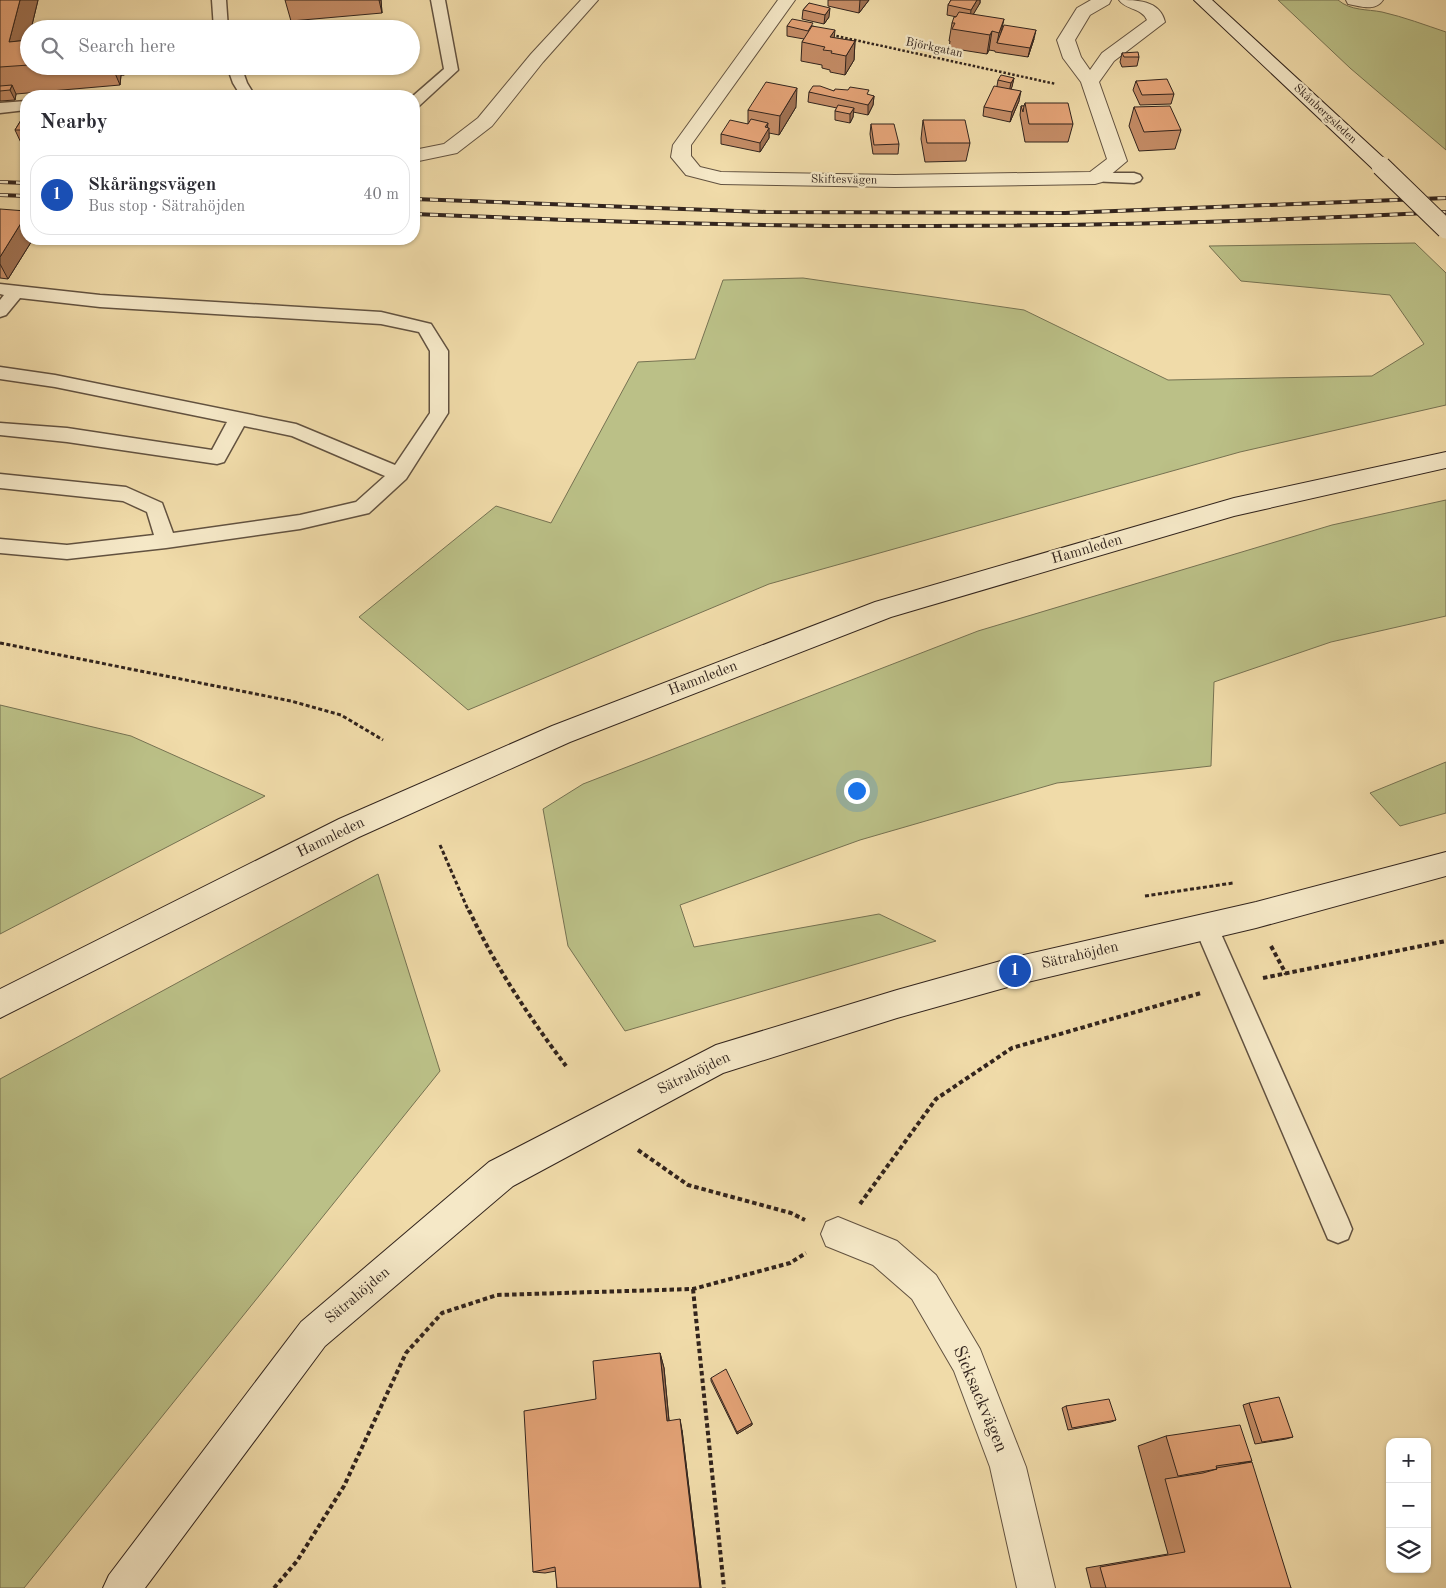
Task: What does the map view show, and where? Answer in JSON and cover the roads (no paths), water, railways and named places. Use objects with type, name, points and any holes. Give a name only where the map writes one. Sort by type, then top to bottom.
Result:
[{"type":"street","points":[[420,155],[450,149],[485,122],[519,78],[590,0]]},
{"type":"street","name":"Skiftesvägen","points":[[787,0],[682,145],[681,157],[693,171],[721,178],[895,182],[1095,178]]},
{"type":"street","points":[[1095,178],[1117,161],[1092,87],[1072,58],[1066,40],[1083,12],[1103,0]]},
{"type":"street","points":[[1092,87],[1108,57],[1156,22],[1156,16],[1149,10],[1127,0]]},
{"type":"street","name":"Skånbergsleden","points":[[1202,0],[1382,166],[1446,229]]},
{"type":"street","points":[[1354,0],[1367,3],[1375,0]]},
{"type":"street","name":"Hamnleden","points":[[0,1004],[376,816],[561,734],[884,609],[1234,507],[1446,460]]},
{"type":"street","name":"Sätrahöjden","points":[[122,1588],[313,1334],[501,1174],[716,1060],[897,1004],[1015,972],[1206,926],[1446,864]]},
{"type":"street","name":"Sicksackvägen","points":[[838,1234],[886,1253],[924,1287],[968,1361],[1008,1467],[1036,1588]]},
{"type":"lane","points":[[219,0],[220,20]]},
{"type":"lane","points":[[420,98],[451,70],[438,0]]},
{"type":"lane","points":[[237,75],[244,90]]},
{"type":"lane","points":[[0,108],[20,106]]},
{"type":"lane","points":[[1095,178],[1134,178]]},
{"type":"lane","points":[[0,311],[8,291],[100,302],[381,318],[425,328],[439,351],[439,413],[400,474],[362,508],[300,522],[166,541],[67,552],[0,546]]},
{"type":"lane","points":[[0,373],[55,381],[296,430],[400,474]]},
{"type":"lane","points":[[0,430],[67,435],[217,457],[238,419]]},
{"type":"lane","points":[[0,481],[126,494],[156,508],[166,541]]},
{"type":"lane","points":[[1206,926],[1338,1229]]},
{"type":"railway","points":[[0,182],[20,183]]},
{"type":"railway","points":[[0,195],[20,196]]},
{"type":"railway","points":[[420,199],[766,212],[1065,213],[1446,198]]},
{"type":"railway","points":[[420,214],[803,226],[933,226],[1190,222],[1446,212]]},
{"type":"place","name":"Skårängsvägen","points":[[1015,971]]}]
